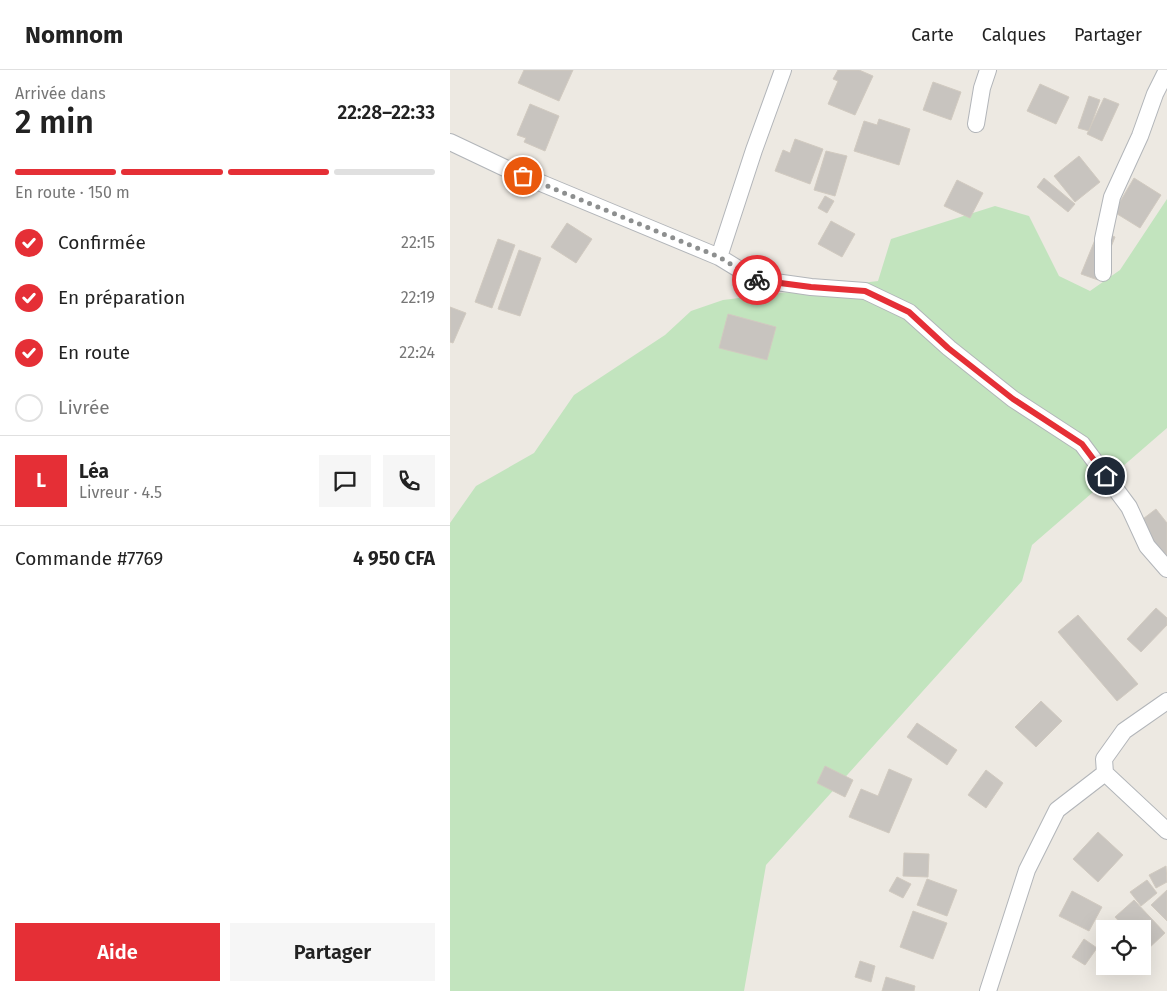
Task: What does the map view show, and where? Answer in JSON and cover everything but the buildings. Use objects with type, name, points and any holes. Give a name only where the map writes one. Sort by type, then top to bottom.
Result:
[{"type":"street","points":[[719,257],[754,150],[783,70]]},
{"type":"street","points":[[976,124],[982,88],[988,70]]},
{"type":"street","points":[[1103,272],[1104,239],[1112,197],[1167,70]]},
{"type":"street","points":[[450,142],[505,168],[719,257],[755,279],[811,287],[865,291],[909,312],[948,348],[1013,399],[1082,444],[1129,507],[1147,546],[1167,569]]},
{"type":"street","points":[[1167,701],[1124,731],[1104,759],[1105,773],[1167,830]]},
{"type":"street","points":[[988,991],[1027,870],[1057,810],[1105,773]]},
{"type":"green space","points":[[1167,199],[1167,428],[1032,545],[1022,581],[766,865],[744,991],[450,991],[450,523],[476,486],[534,453],[574,395],[665,335],[691,311],[723,300],[878,281],[891,239],[995,206],[1029,216],[1059,276],[1090,291],[1120,270]]},
{"type":"way so far","points":[[523,176],[719,257],[757,280]]},
{"type":"route","points":[[757,280],[865,291],[909,312],[948,348],[1013,399],[1082,444],[1106,476]]}]
